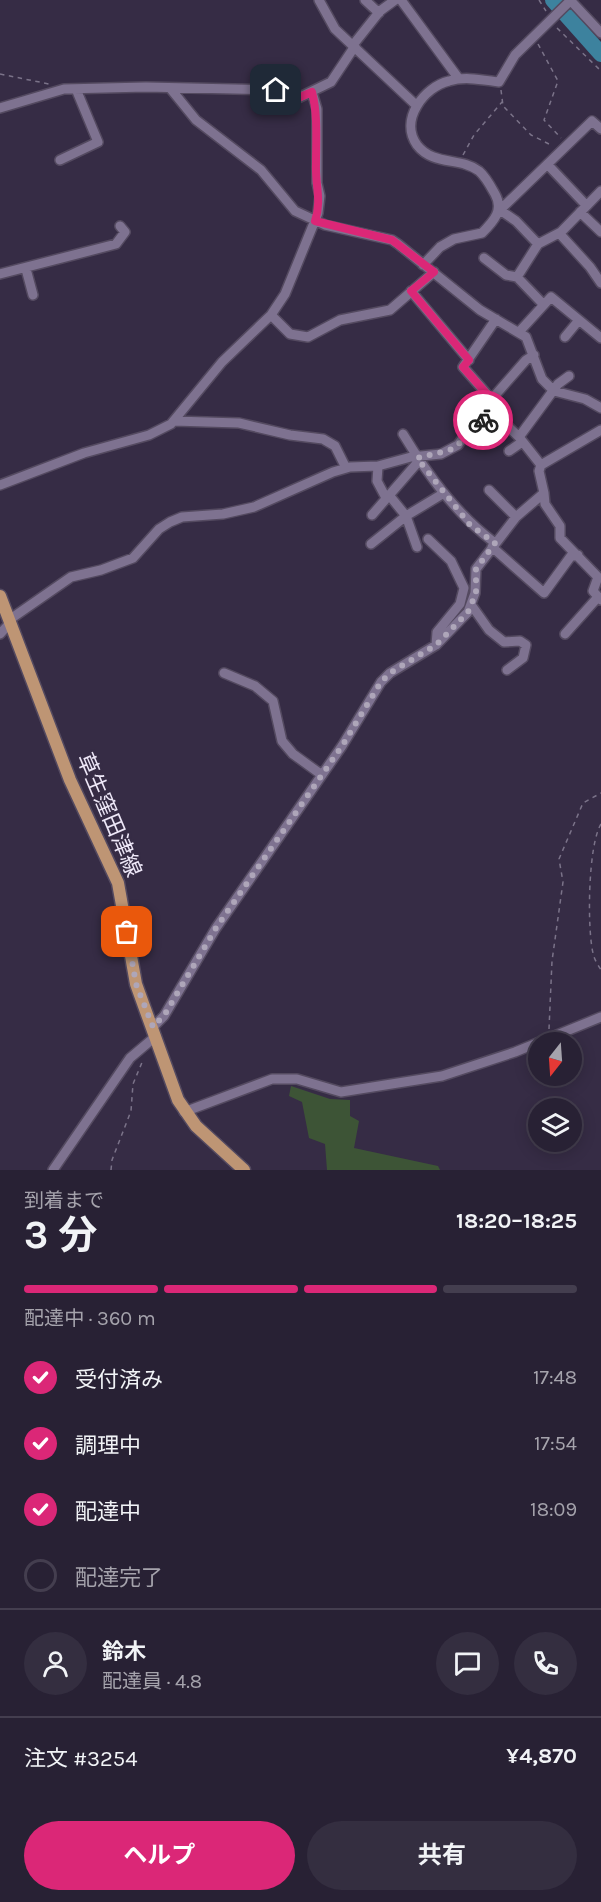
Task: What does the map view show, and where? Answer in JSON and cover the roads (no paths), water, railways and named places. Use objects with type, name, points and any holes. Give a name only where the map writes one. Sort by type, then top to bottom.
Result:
[{"type":"main road","name":"草生窪田津線","points":[[0,596],[70,780],[118,883],[136,984],[169,1077],[184,1112],[244,1170]]},
{"type":"street","points":[[319,0],[335,29],[417,106]]},
{"type":"street","points":[[365,0],[379,13]]},
{"type":"street","points":[[0,108],[64,89],[276,90],[298,98],[331,82],[379,13],[395,0]]},
{"type":"street","points":[[400,0],[459,79]]},
{"type":"street","points":[[500,210],[500,203],[480,172],[438,159],[417,144],[412,125],[417,106],[438,85],[459,79],[499,82],[514,55],[569,1],[601,33]]},
{"type":"street","points":[[170,88],[196,120],[261,170],[296,211],[315,221],[392,240],[464,298],[526,337],[542,379],[554,391],[585,399],[601,408]]},
{"type":"street","points":[[60,160],[98,142],[76,89]]},
{"type":"street","points":[[0,484],[84,453],[149,435],[174,421],[222,362],[271,315],[285,294],[315,221],[320,196],[316,162],[317,109],[312,92]]},
{"type":"street","points":[[423,265],[440,247],[454,239],[482,232],[500,210],[592,120],[601,129]]},
{"type":"street","points":[[548,165],[601,232]]},
{"type":"street","points":[[517,277],[538,244],[559,233],[601,191]]},
{"type":"street","points":[[500,210],[516,221],[538,244]]},
{"type":"street","points":[[0,274],[116,244],[125,232],[120,226]]},
{"type":"street","points":[[559,233],[590,267],[601,283]]},
{"type":"street","points":[[484,258],[506,275],[517,277],[543,304]]},
{"type":"street","points":[[26,269],[33,295]]},
{"type":"street","points":[[271,315],[290,334],[308,337],[340,320],[390,310],[434,272]]},
{"type":"street","points":[[411,291],[469,360]]},
{"type":"street","points":[[519,332],[551,297],[601,338]]},
{"type":"street","points":[[496,319],[463,367],[486,393],[495,413],[541,465]]},
{"type":"street","points":[[565,337],[579,320]]},
{"type":"street","points":[[490,401],[526,360],[534,355]]},
{"type":"street","points":[[509,451],[558,384],[569,376]]},
{"type":"street","points":[[0,633],[10,621],[71,577],[101,570],[134,558],[159,529],[170,522],[182,517],[223,514],[254,507],[321,475],[346,468],[418,460],[450,450],[464,440],[469,429],[495,413]]},
{"type":"street","points":[[174,421],[246,424],[290,435],[323,440],[335,446],[346,468]]},
{"type":"street","points":[[566,634],[599,599],[593,591],[598,577],[560,538],[560,526],[545,504],[539,471],[541,465],[601,430]]},
{"type":"street","points":[[403,434],[418,460],[470,525],[544,593],[571,556],[578,555]]},
{"type":"street","points":[[372,515],[418,460]]},
{"type":"street","points":[[378,466],[377,481],[387,496],[406,516],[417,547]]},
{"type":"street","points":[[489,490],[516,517]]},
{"type":"street","points":[[371,544],[406,516],[444,493]]},
{"type":"street","points":[[53,1170],[124,1065],[153,1034],[216,928],[322,775],[381,682],[390,673],[436,645],[472,606],[476,593],[476,569],[516,517],[544,493]]},
{"type":"street","points":[[428,539],[451,561],[464,588],[460,604],[437,632],[436,645]]},
{"type":"street","points":[[472,606],[489,630],[504,642],[520,641],[526,645],[523,658],[507,670]]},
{"type":"street","points":[[224,673],[255,686],[273,701],[282,741],[293,754],[322,775]]},
{"type":"street","points":[[184,1112],[272,1079],[297,1079],[341,1092],[442,1076],[470,1068],[601,1017]]},
{"type":"waterway","points":[[553,0],[601,54]]}]
